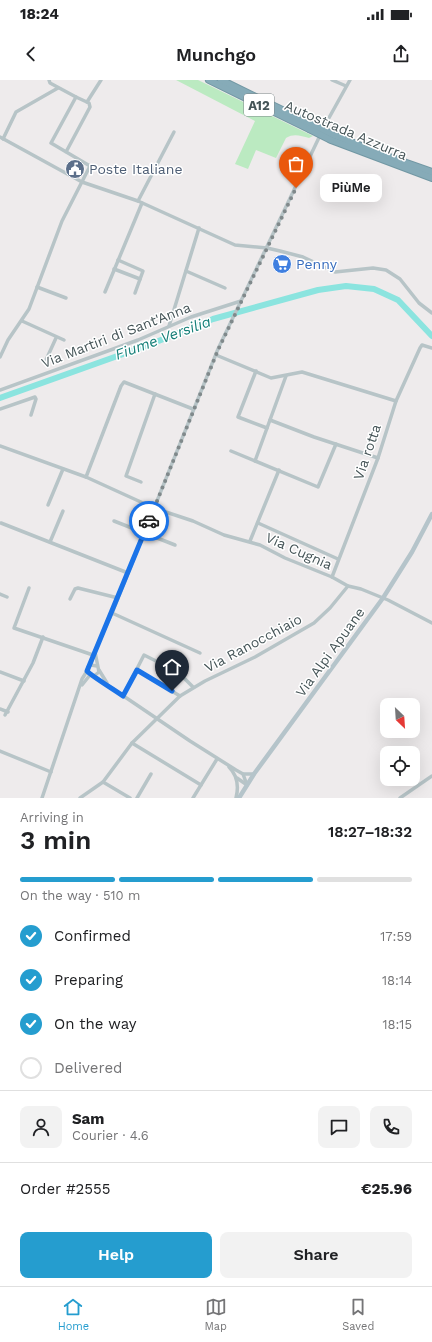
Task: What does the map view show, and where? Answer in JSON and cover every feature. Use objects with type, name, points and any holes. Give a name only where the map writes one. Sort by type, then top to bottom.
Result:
[{"type":"highway","name":"Autostrada Azzurra","points":[[209,80],[310,127],[432,178]]},
{"type":"highway","name":"Autostrada Azzurra","points":[[221,80],[310,127]]},
{"type":"highway","name":"Autostrada Azzurra","points":[[333,137],[432,172]]},
{"type":"main road","name":"Via Alpi Apuane","points":[[237,798],[383,598],[412,552],[432,514]]},
{"type":"street","points":[[49,80],[58,88],[87,102],[90,107],[66,152]]},
{"type":"street","points":[[87,102],[101,80]]},
{"type":"street","points":[[332,80],[346,86]]},
{"type":"street","points":[[42,798],[82,679],[88,667],[91,665],[94,653],[112,613],[216,355],[325,125],[350,80]]},
{"type":"street","points":[[58,88],[16,112],[1,138],[82,182],[140,202],[235,245],[267,248],[303,257],[335,272],[373,268],[386,270],[400,279],[419,303],[431,311]]},
{"type":"street","points":[[0,357],[8,340],[22,321],[37,287],[62,221],[90,166],[52,143],[76,97]]},
{"type":"street","points":[[105,292],[140,202],[174,132]]},
{"type":"street","points":[[169,326],[199,228]]},
{"type":"street","points":[[118,260],[143,272],[135,293]]},
{"type":"street","points":[[114,269],[140,279]]},
{"type":"street","points":[[186,271],[225,288]]},
{"type":"street","points":[[37,287],[66,298]]},
{"type":"street","name":"Via Martiri di Sant'Anna","points":[[0,390],[111,350],[191,317],[241,301]]},
{"type":"street","points":[[22,321],[56,338],[64,340]]},
{"type":"street","points":[[46,360],[56,338]]},
{"type":"street","name":"Via rotta","points":[[332,577],[378,458],[396,401],[420,348],[422,346],[432,348]]},
{"type":"street","points":[[216,355],[271,378],[302,372],[396,401]]},
{"type":"street","points":[[256,371],[238,417],[267,428]]},
{"type":"street","points":[[255,461],[286,376]]},
{"type":"street","points":[[86,477],[121,386],[124,382],[193,409]]},
{"type":"street","points":[[140,482],[126,476],[155,394]]},
{"type":"street","points":[[0,409],[35,397],[36,399],[31,415]]},
{"type":"street","points":[[270,420],[378,458]]},
{"type":"street","points":[[231,451],[318,487],[336,444]]},
{"type":"street","name":"Via Cugnia","points":[[0,446],[86,477],[154,508],[193,521],[224,535],[250,541],[332,577],[348,586],[361,589],[383,598],[432,623]]},
{"type":"street","points":[[48,505],[63,469]]},
{"type":"street","points":[[250,541],[279,470]]},
{"type":"street","points":[[50,542],[63,511]]},
{"type":"street","points":[[114,521],[175,545]]},
{"type":"street","points":[[1,523],[128,573]]},
{"type":"street","points":[[258,523],[338,559]]},
{"type":"street","name":"Via Ranocchiaio","points":[[80,798],[103,782],[132,743],[180,696],[193,687],[255,658],[308,627],[330,608],[348,586]]},
{"type":"street","points":[[29,588],[14,628],[94,653]]},
{"type":"street","points":[[70,599],[75,589],[78,588],[118,598]]},
{"type":"street","points":[[0,594],[7,597]]},
{"type":"street","points":[[112,613],[200,653]]},
{"type":"street","points":[[0,709],[6,714],[24,681],[43,637]]},
{"type":"street","points":[[94,653],[99,670],[111,686]]},
{"type":"street","points":[[123,696],[144,655],[166,666],[171,665],[193,687]]},
{"type":"street","points":[[91,665],[97,666]]},
{"type":"street","points":[[80,688],[99,670]]},
{"type":"street","points":[[137,670],[180,696]]},
{"type":"street","points":[[87,671],[92,676],[111,686],[123,696],[158,718],[217,759],[243,774],[254,774]]},
{"type":"street","points":[[0,672],[24,681]]},
{"type":"street","points":[[132,743],[201,785]]},
{"type":"street","points":[[0,751],[51,772]]},
{"type":"street","points":[[193,798],[217,759]]},
{"type":"street","points":[[226,764],[236,778],[247,785]]},
{"type":"street","points":[[137,798],[151,774]]},
{"type":"street","points":[[243,774],[247,785]]},
{"type":"street","points":[[400,798],[432,776]]},
{"type":"street","points":[[236,778],[238,790],[237,798]]},
{"type":"street","points":[[103,782],[130,798]]},
{"type":"green space","points":[[176,80],[198,80],[313,136],[309,138],[295,135],[289,136],[286,138],[276,158],[256,150],[248,169],[235,164],[255,121]]},
{"type":"waterway","name":"Fiume Versilia","points":[[0,398],[151,344],[213,319],[318,290],[346,286],[374,289],[398,300],[432,336]]},
{"type":"way so far","points":[[149,521],[218,350],[296,188]]},
{"type":"place","name":"Poste Italiane","points":[[75,169]]},
{"type":"place","name":"PiùMe","points":[[296,188]]},
{"type":"place","name":"Penny","points":[[282,264]]},
{"type":"route","points":[[149,521],[112,613],[93,655],[91,665],[88,667],[87,671],[88,674],[111,686],[123,696],[137,670],[172,691]]}]
